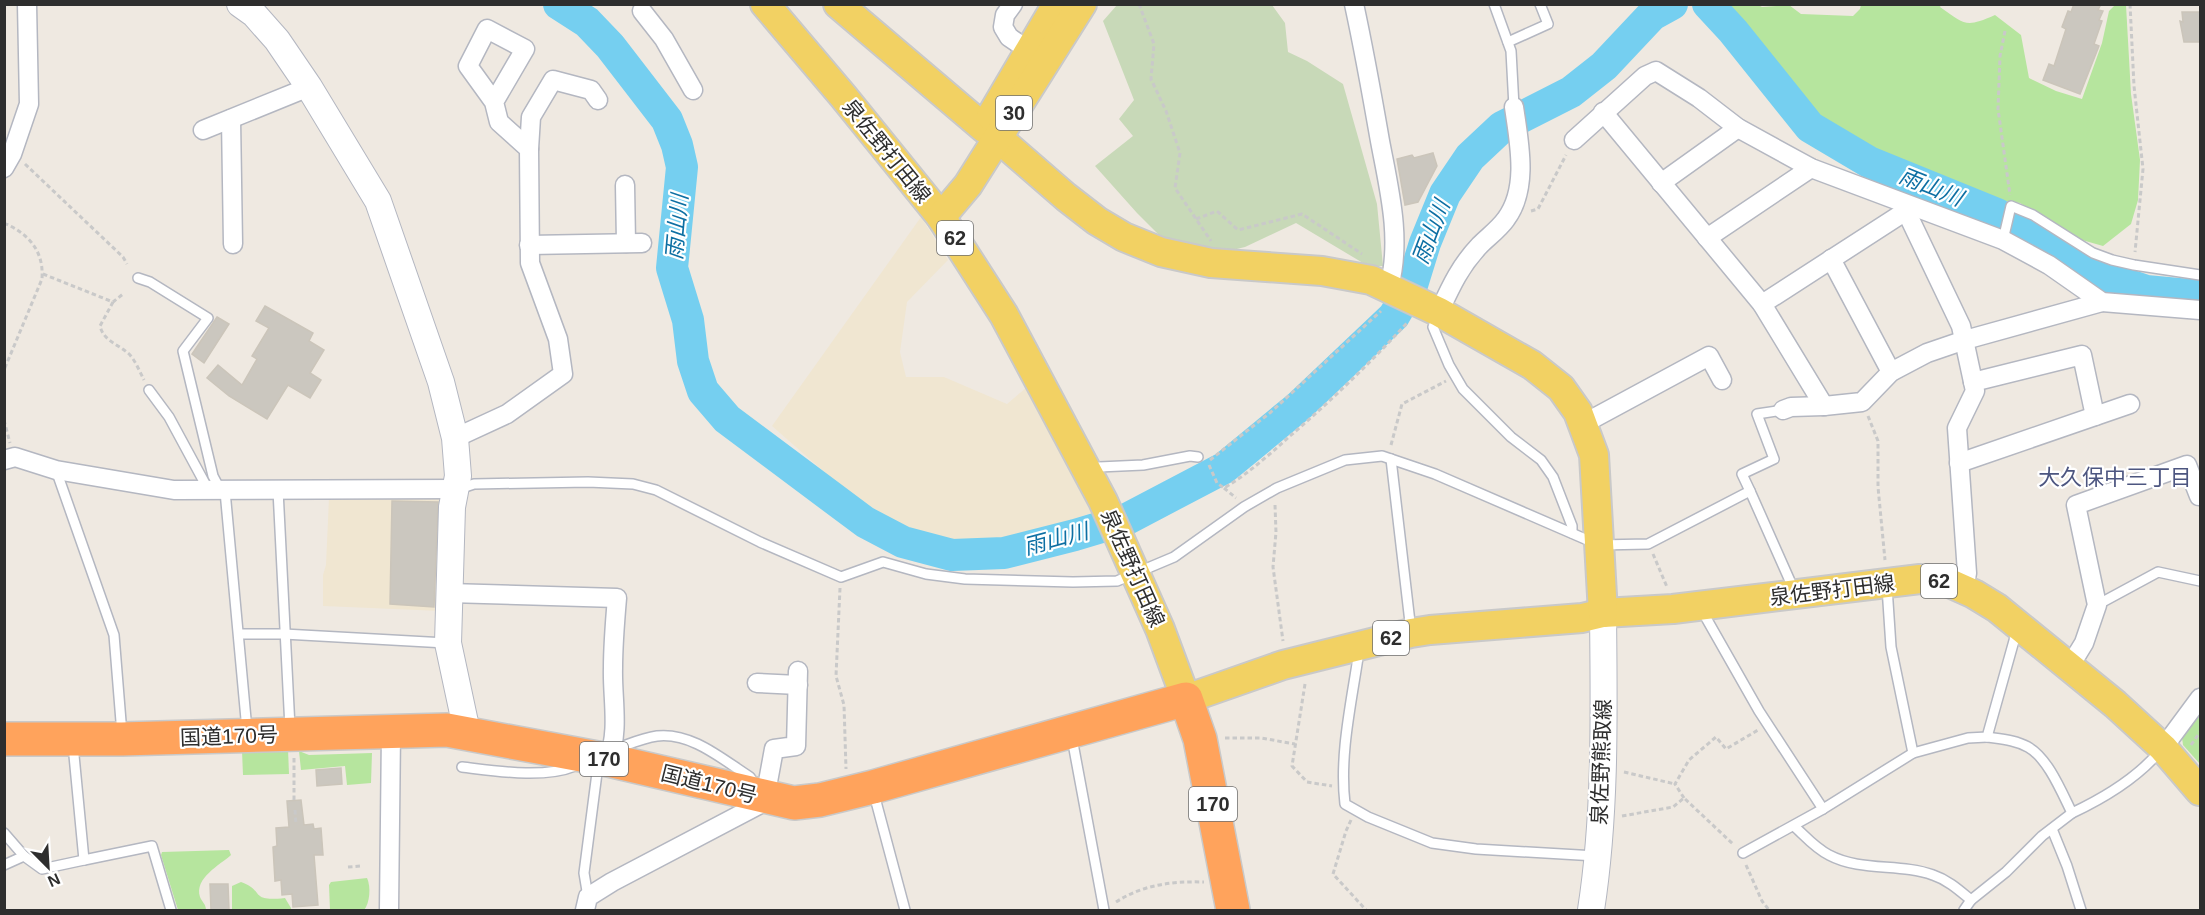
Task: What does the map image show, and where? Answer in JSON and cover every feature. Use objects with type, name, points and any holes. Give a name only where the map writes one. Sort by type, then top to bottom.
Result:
[{"type":"highway","name":"国道170号","points":[[4,738],[73,740],[247,735],[292,741],[391,732],[447,730],[606,756],[794,803],[859,791],[1186,699]]},
{"type":"highway","name":"170","points":[[1186,699],[1200,739],[1231,898]]},
{"type":"main road","name":"泉佐野打田線","points":[[765,4],[941,217],[1004,315],[1103,501],[1160,629],[1186,699],[1299,660],[1430,630],[1582,618],[1603,613],[1686,608],[1920,579],[1945,581],[1997,608],[2177,747],[2200,791]]},
{"type":"main road","points":[[838,4],[1066,197],[1097,221],[1124,237],[1161,252],[1211,263],[1322,271],[1371,280],[1411,296],[1532,365],[1561,388],[1578,412],[1594,455],[1603,613]]},
{"type":"main road","name":"30","points":[[991,133],[1028,50],[1057,4]]},
{"type":"main road","name":"30","points":[[941,217],[991,133],[1082,4]]},
{"type":"street","points":[[8,161],[29,104],[27,4]]},
{"type":"street","points":[[240,4],[254,14],[277,40],[309,87],[378,201],[441,382],[455,438],[458,476],[452,507],[448,643],[467,732]]},
{"type":"street","points":[[1013,4],[1005,15],[1003,27],[1009,37],[1028,50]]},
{"type":"street","points":[[1354,4],[1391,199],[1395,246],[1411,296],[1456,274],[1479,246],[1507,219],[1516,196],[1522,163],[1514,107]]},
{"type":"street","points":[[644,7],[693,90]]},
{"type":"street","points":[[1574,140],[1645,76],[1656,71],[1699,98],[1738,128],[1811,168],[1907,208],[2003,240],[2049,265],[2102,302]]},
{"type":"street","points":[[455,438],[507,414],[563,374],[558,339],[530,263],[531,117],[553,80],[591,90],[598,100]]},
{"type":"street","points":[[203,130],[309,87]]},
{"type":"street","points":[[494,102],[499,122],[529,148]]},
{"type":"street","points":[[1603,112],[1761,304],[1824,406]]},
{"type":"street","points":[[231,119],[232,244]]},
{"type":"street","points":[[1661,183],[1738,128]]},
{"type":"street","points":[[1707,238],[1811,168]]},
{"type":"street","points":[[530,245],[634,243],[625,185]]},
{"type":"street","points":[[1761,304],[1907,208]]},
{"type":"street","points":[[1907,208],[1961,326],[1973,382],[1974,391],[1957,428],[1967,573],[1964,589]]},
{"type":"street","points":[[1831,259],[1891,372]]},
{"type":"street","points":[[1783,410],[1791,406],[1824,406],[1862,402],[1891,372],[1927,352],[2102,302],[2200,310]]},
{"type":"street","points":[[1973,382],[2082,355],[2096,416]]},
{"type":"street","points":[[1583,424],[1709,356],[1722,380]]},
{"type":"street","points":[[1959,463],[2130,404]]},
{"type":"street","points":[[9,452],[56,471],[163,488],[218,491],[457,489]]},
{"type":"street","points":[[2070,666],[2084,643],[2097,605],[2076,506],[2187,465],[2200,496]]},
{"type":"street","points":[[449,593],[617,598],[613,669],[615,708],[606,756]]},
{"type":"street","name":"泉佐野熊取線","points":[[1591,910],[1600,819],[1603,613]]},
{"type":"street","points":[[586,904],[612,882],[768,798],[774,749],[796,746],[798,678],[757,683]]},
{"type":"street","points":[[2177,747],[2200,698]]},
{"type":"street","points":[[389,910],[391,732]]},
{"type":"lane","points":[[1494,4],[1511,51],[1514,107]]},
{"type":"lane","points":[[1508,42],[1548,24],[1540,4]]},
{"type":"lane","points":[[2003,240],[2011,206],[2032,215],[2093,253],[2112,260],[2200,274]]},
{"type":"lane","points":[[138,278],[150,282],[208,318],[183,351],[218,491],[239,634],[247,735]]},
{"type":"lane","points":[[1411,296],[1433,327],[1449,365],[1463,389],[1510,438],[1541,460],[1553,477],[1572,526],[1572,532]]},
{"type":"lane","points":[[149,390],[218,491]]},
{"type":"lane","points":[[1783,410],[1757,414],[1774,459],[1742,474],[1796,595]]},
{"type":"lane","points":[[1089,472],[1099,467],[1143,465],[1190,456],[1198,457]]},
{"type":"lane","points":[[457,489],[474,484],[588,482],[633,484],[656,490],[760,542],[841,577],[883,562],[926,574],[965,579],[1106,582],[1136,575],[1174,557],[1244,507],[1273,490],[1345,460],[1382,456],[1390,458],[1436,474],[1599,545],[1648,544],[1750,491]]},
{"type":"lane","points":[[1390,458],[1412,633]]},
{"type":"lane","points":[[56,471],[114,635],[122,739]]},
{"type":"lane","points":[[279,490],[284,634],[292,741]]},
{"type":"lane","points":[[2097,605],[2158,572],[2200,581]]},
{"type":"lane","points":[[1887,583],[1891,647],[1913,753]]},
{"type":"lane","points":[[1686,608],[1823,809]]},
{"type":"lane","points":[[1987,737],[2018,625]]},
{"type":"lane","points":[[239,634],[284,634],[448,643]]},
{"type":"lane","points":[[1360,645],[1347,733],[1343,788],[1345,804],[1432,843],[1476,849],[1597,856]]},
{"type":"lane","points":[[1071,733],[1104,910]]},
{"type":"lane","points":[[1743,853],[1823,809],[1913,753],[1968,738],[1987,737],[2013,740],[2030,747],[2048,766],[2072,813]]},
{"type":"lane","points":[[73,740],[84,860]]},
{"type":"lane","points":[[1964,910],[1971,900],[2006,872],[2042,836],[2072,813],[2102,799],[2152,760],[2177,747]]},
{"type":"lane","points":[[462,767],[503,772],[541,772],[571,768],[606,756]]},
{"type":"lane","points":[[586,904],[584,873],[597,773],[606,756]]},
{"type":"lane","points":[[859,791],[876,805],[904,910]]},
{"type":"lane","points":[[1794,826],[1816,847],[1830,856],[1850,863],[1909,869],[1932,874],[1952,883],[1971,900]]},
{"type":"lane","points":[[2052,829],[2081,910]]},
{"type":"lane","points":[[4,833],[24,856],[42,869],[152,846],[171,910]]},
{"type":"lane","points":[[4,865],[24,856]]},
{"type":"path","points":[[1139,4],[1154,44],[1151,79],[1166,111],[1180,153],[1175,188],[1215,247]]},
{"type":"path","points":[[2130,4],[2134,86],[2144,169],[2134,265]]},
{"type":"path","points":[[2005,31],[1998,82],[1998,109],[2011,206]]},
{"type":"path","points":[[1507,219],[1538,209],[1574,140]]},
{"type":"path","points":[[8,161],[37,173],[123,257],[127,264]]},
{"type":"path","points":[[1196,219],[1217,211],[1238,230],[1302,214],[1347,243],[1411,296]]},
{"type":"path","points":[[4,223],[29,238],[40,257],[42,273],[42,279],[4,370]]},
{"type":"path","points":[[42,273],[113,302]]},
{"type":"path","points":[[123,294],[113,302],[100,326],[101,332],[105,338],[132,358],[149,390]]},
{"type":"path","points":[[1198,457],[1205,464],[1271,412],[1387,305],[1411,296]]},
{"type":"path","points":[[1207,462],[1220,486],[1224,488],[1312,418],[1351,382],[1411,296]]},
{"type":"path","points":[[1390,458],[1402,404],[1455,375]]},
{"type":"path","points":[[1862,402],[1878,441],[1878,487],[1887,583]]},
{"type":"path","points":[[4,420],[9,452]]},
{"type":"path","points":[[1273,490],[1277,513],[1273,567],[1284,652],[1299,660],[1292,766],[1307,782],[1343,788]]},
{"type":"path","points":[[1648,544],[1666,584],[1686,608]]},
{"type":"path","points":[[841,577],[836,676],[844,705],[846,740],[859,791]]},
{"type":"path","points":[[1675,784],[1689,760],[1716,737],[1726,749],[1767,724]]},
{"type":"path","points":[[2177,747],[2200,732]]},
{"type":"path","points":[[1200,739],[1261,738],[1295,744]]},
{"type":"path","points":[[292,741],[294,801]]},
{"type":"path","points":[[1601,766],[1675,784],[1684,798],[1743,853],[1748,871],[1762,901],[1769,910]]},
{"type":"path","points":[[1600,819],[1673,807],[1684,798]]},
{"type":"path","points":[[295,810],[296,825]]},
{"type":"path","points":[[1356,810],[1346,831],[1333,874],[1366,910]]},
{"type":"path","points":[[348,867],[360,866],[361,868]]},
{"type":"path","points":[[1104,910],[1138,890],[1160,884],[1202,882],[1231,898]]},
{"type":"shaded area","points":[[921,217],[948,260],[907,302],[900,352],[906,377],[944,377],[1007,404],[1027,387],[1091,513],[1009,542],[947,541],[899,526],[837,483],[772,426]]},
{"type":"shaded area","points":[[444,496],[441,611],[323,606],[329,498]]},
{"type":"green space","points":[[1117,5],[1272,5],[1285,23],[1288,52],[1343,84],[1377,204],[1383,266],[1368,266],[1296,223],[1245,247],[1220,253],[1162,238],[1095,166],[1133,136],[1119,119],[1134,100],[1103,21]]},
{"type":"green space","points":[[1730,5],[1762,7],[1789,5],[1801,14],[1853,16],[1861,5],[1941,5],[1940,7],[1955,18],[1966,23],[1977,22],[1995,15],[2021,35],[2029,78],[2056,91],[2082,99],[2102,43],[2109,11],[2115,5],[2126,5],[2131,94],[2140,160],[2138,200],[2131,224],[2103,246],[2075,238],[2020,203],[2006,201],[2001,207],[1868,148],[1822,119]]},
{"type":"green space","points":[[2200,704],[2200,764],[2183,745],[2181,730]]},
{"type":"green space","points":[[288,749],[289,774],[243,775],[242,751]]},
{"type":"green space","points":[[299,751],[309,755],[372,753],[371,783],[347,785],[345,766],[301,770]]},
{"type":"green space","points":[[229,850],[231,855],[209,873],[201,884],[200,897],[206,910],[178,910],[162,852]]},
{"type":"green space","points":[[367,878],[369,894],[364,910],[330,910],[329,885],[331,882]]},
{"type":"green space","points":[[241,882],[249,885],[261,897],[285,898],[291,910],[232,910],[232,886]]},
{"type":"building","points":[[2074,4],[2101,4],[2098,10],[2103,11],[2094,44],[2099,46],[2080,94],[2043,80],[2049,64],[2054,66],[2066,29],[2062,27],[2068,11],[2071,12]]},
{"type":"building","points":[[2182,12],[2200,12],[2200,42],[2184,42],[2180,21],[2183,22]]},
{"type":"building","points":[[1433,153],[1437,166],[1418,202],[1405,205],[1397,159],[1412,155],[1414,158]]},
{"type":"building","points":[[265,306],[313,333],[309,341],[324,350],[310,373],[321,380],[310,398],[288,385],[267,419],[229,396],[207,378],[218,365],[242,385],[257,359],[252,356],[269,328],[256,321]]},
{"type":"building","points":[[217,317],[229,324],[204,363],[192,354]]},
{"type":"building","points":[[392,501],[438,502],[434,607],[390,604]]},
{"type":"building","points":[[341,768],[342,784],[317,786],[316,770]]},
{"type":"building","points":[[301,800],[304,825],[313,824],[314,829],[321,828],[323,855],[314,855],[318,905],[293,907],[292,894],[282,895],[281,880],[275,881],[273,847],[277,846],[276,828],[289,827],[287,801]]},
{"type":"building","points":[[210,884],[228,884],[229,910],[211,910]]},
{"type":"waterway","name":"雨山川","points":[[559,4],[587,22],[610,46],[667,120],[677,145],[682,167],[672,268],[688,320],[693,361],[703,391],[727,419],[865,522],[903,542],[952,555],[1004,553],[1125,520],[1224,468],[1298,407],[1394,316],[1412,285],[1425,243],[1445,194],[1470,157],[1502,127],[1571,92],[1604,66],[1652,15],[1672,4]]},
{"type":"waterway","name":"雨山川","points":[[1708,4],[1733,31],[1810,127],[1869,162],[1997,214],[2108,278],[2146,291],[2200,296]]},
{"type":"district","name":"大久保中三丁目","points":[[2115,477]]}]
